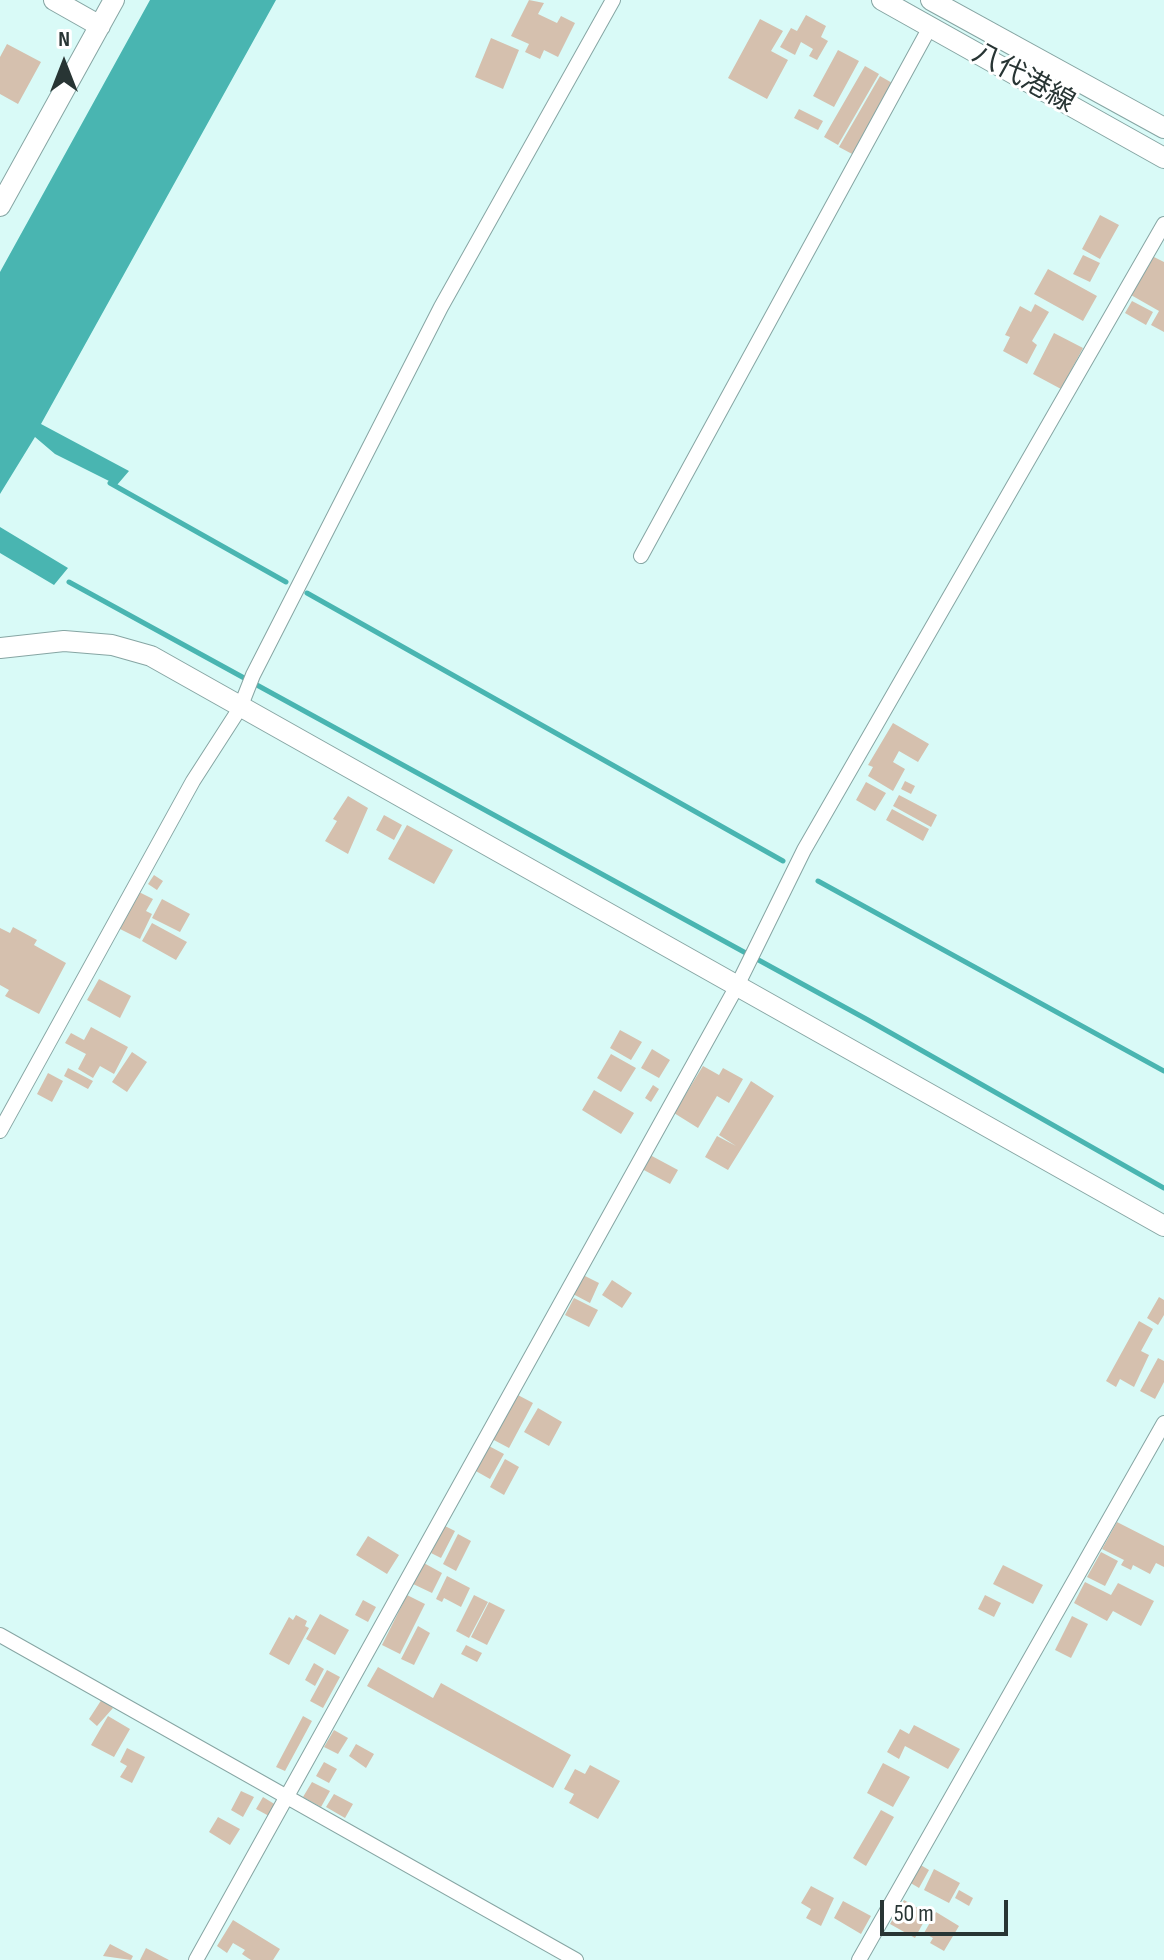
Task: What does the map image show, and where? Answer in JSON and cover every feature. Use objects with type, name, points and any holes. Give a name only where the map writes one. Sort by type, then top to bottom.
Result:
[{"type":"street","points":[[54,0],[100,26]]},
{"type":"street","points":[[0,206],[114,0]]},
{"type":"street","points":[[0,1131],[193,781],[240,708],[253,675],[441,307],[613,0]]},
{"type":"street","name":"八代港線","points":[[882,0],[1164,158]]},
{"type":"street","name":"八代港線","points":[[931,0],[1164,128]]},
{"type":"street","points":[[641,556],[930,27]]},
{"type":"street","points":[[196,1960],[737,986],[804,850],[1164,224]]},
{"type":"street","points":[[0,648],[64,641],[112,645],[151,656],[1164,1226]]},
{"type":"street","points":[[859,1960],[1164,1423]]},
{"type":"street","points":[[0,1635],[576,1960]]},
{"type":"water","points":[[150,0],[276,0],[41,424],[129,471],[117,485],[55,454],[35,437],[0,494],[0,272]]},
{"type":"water","points":[[0,527],[68,568],[54,585],[0,553]]},
{"type":"building","points":[[529,0],[544,3],[538,14],[557,23],[561,16],[575,23],[558,57],[544,50],[540,59],[525,52],[529,44],[511,36]]},
{"type":"building","points":[[806,15],[826,26],[821,37],[828,41],[817,60],[809,56],[813,49],[801,42],[795,55],[780,47],[791,28],[797,31]]},
{"type":"building","points":[[760,19],[783,31],[771,51],[788,60],[767,99],[728,78]]},
{"type":"building","points":[[491,38],[519,50],[503,89],[475,77]]},
{"type":"building","points":[[7,44],[41,62],[18,104],[0,94],[0,57]]},
{"type":"building","points":[[838,50],[859,61],[834,107],[813,96]]},
{"type":"building","points":[[865,66],[879,74],[838,145],[824,137]]},
{"type":"building","points":[[880,76],[894,84],[854,155],[839,147]]},
{"type":"building","points":[[799,109],[823,121],[818,130],[794,118]]},
{"type":"building","points":[[1100,215],[1119,225],[1100,259],[1082,249]]},
{"type":"building","points":[[1083,255],[1100,263],[1090,282],[1073,274]]},
{"type":"building","points":[[1152,256],[1164,262],[1164,332],[1151,325],[1159,311],[1131,295]]},
{"type":"building","points":[[1048,269],[1097,296],[1083,321],[1034,294]]},
{"type":"building","points":[[1132,301],[1153,312],[1146,325],[1125,313]]},
{"type":"building","points":[[1035,304],[1049,312],[1032,341],[1037,345],[1027,364],[1003,351],[1010,337],[1005,335],[1020,306],[1031,312]]},
{"type":"building","points":[[1054,333],[1083,348],[1061,389],[1033,374]]},
{"type":"building","points":[[893,723],[929,744],[918,762],[899,751],[893,762],[905,769],[893,791],[868,776],[873,767],[868,765]]},
{"type":"building","points":[[905,781],[915,786],[911,794],[901,789]]},
{"type":"building","points":[[866,782],[886,793],[875,811],[856,800]]},
{"type":"building","points":[[899,795],[937,815],[931,827],[893,806]]},
{"type":"building","points":[[348,796],[368,808],[348,854],[325,841],[337,821],[333,819]]},
{"type":"building","points":[[892,809],[929,829],[923,841],[886,820]]},
{"type":"building","points":[[384,815],[402,825],[394,840],[376,830]]},
{"type":"building","points":[[407,825],[453,850],[434,884],[388,859]]},
{"type":"building","points":[[154,875],[163,881],[157,890],[148,884]]},
{"type":"building","points":[[139,892],[153,899],[146,911],[152,914],[140,939],[120,929]]},
{"type":"building","points":[[162,899],[190,914],[180,932],[152,918]]},
{"type":"building","points":[[152,923],[187,942],[176,960],[142,941]]},
{"type":"building","points":[[13,927],[37,940],[34,945],[66,963],[39,1014],[5,996],[9,990],[0,985],[0,928],[10,933]]},
{"type":"building","points":[[99,979],[131,996],[120,1018],[87,1000]]},
{"type":"building","points":[[91,1027],[128,1047],[114,1074],[100,1066],[93,1078],[78,1069],[86,1054],[65,1043],[71,1033],[84,1040]]},
{"type":"building","points":[[620,1030],[642,1042],[631,1060],[610,1048]]},
{"type":"building","points":[[652,1049],[670,1060],[659,1078],[641,1068]]},
{"type":"building","points":[[132,1052],[147,1062],[127,1092],[112,1082]]},
{"type":"building","points":[[611,1054],[636,1068],[621,1092],[597,1078]]},
{"type":"building","points":[[703,1066],[719,1075],[723,1068],[743,1079],[729,1103],[717,1096],[698,1128],[674,1113]]},
{"type":"building","points":[[68,1068],[93,1081],[88,1089],[64,1076]]},
{"type":"building","points":[[48,1073],[63,1081],[52,1102],[37,1094]]},
{"type":"building","points":[[751,1081],[774,1096],[728,1170],[705,1157],[717,1136],[736,1146],[719,1135]]},
{"type":"building","points":[[653,1085],[659,1089],[651,1102],[645,1098]]},
{"type":"building","points":[[594,1090],[634,1113],[621,1134],[582,1110]]},
{"type":"building","points":[[650,1155],[678,1170],[670,1184],[642,1169]]},
{"type":"building","points":[[583,1275],[599,1283],[590,1303],[573,1294]]},
{"type":"building","points":[[612,1280],[632,1293],[622,1308],[602,1295]]},
{"type":"building","points":[[1159,1297],[1164,1300],[1164,1315],[1158,1325],[1147,1318]]},
{"type":"building","points":[[574,1298],[598,1310],[589,1327],[565,1315]]},
{"type":"building","points":[[1139,1321],[1153,1329],[1141,1351],[1149,1355],[1134,1387],[1120,1379],[1116,1387],[1106,1381]]},
{"type":"building","points":[[1158,1358],[1164,1361],[1164,1382],[1155,1399],[1140,1391]]},
{"type":"building","points":[[516,1394],[533,1403],[509,1448],[492,1439]]},
{"type":"building","points":[[538,1408],[562,1422],[549,1446],[524,1432]]},
{"type":"building","points":[[487,1445],[504,1454],[490,1479],[474,1470]]},
{"type":"building","points":[[505,1459],[519,1467],[504,1495],[490,1487]]},
{"type":"building","points":[[1117,1522],[1164,1546],[1164,1567],[1156,1563],[1150,1574],[1133,1565],[1131,1570],[1121,1565],[1124,1560],[1102,1549]]},
{"type":"building","points":[[445,1526],[455,1531],[441,1558],[431,1553]]},
{"type":"building","points":[[458,1534],[471,1541],[456,1571],[443,1564]]},
{"type":"building","points":[[368,1536],[399,1555],[387,1574],[356,1555]]},
{"type":"building","points":[[1101,1552],[1118,1561],[1105,1586],[1087,1577]]},
{"type":"building","points":[[422,1562],[442,1573],[432,1593],[411,1583]]},
{"type":"building","points":[[1003,1565],[1043,1585],[1033,1604],[993,1584]]},
{"type":"building","points":[[447,1576],[470,1588],[461,1607],[444,1598],[442,1602],[436,1599]]},
{"type":"building","points":[[1085,1582],[1111,1595],[1118,1583],[1154,1601],[1141,1626],[1113,1611],[1107,1621],[1074,1603]]},
{"type":"building","points":[[407,1595],[425,1604],[400,1654],[382,1645]]},
{"type":"building","points":[[474,1595],[488,1602],[469,1638],[456,1631]]},
{"type":"building","points":[[985,1595],[1001,1603],[994,1617],[978,1609]]},
{"type":"building","points":[[363,1600],[376,1607],[368,1622],[355,1615]]},
{"type":"building","points":[[489,1602],[505,1610],[487,1645],[471,1637]]},
{"type":"building","points":[[320,1614],[349,1630],[335,1655],[306,1639]]},
{"type":"building","points":[[296,1615],[307,1621],[305,1626],[309,1628],[289,1665],[269,1654],[289,1617],[293,1620]]},
{"type":"building","points":[[1072,1616],[1088,1624],[1071,1658],[1055,1650]]},
{"type":"building","points":[[418,1626],[430,1633],[414,1665],[401,1659]]},
{"type":"building","points":[[466,1645],[482,1653],[477,1662],[461,1654]]},
{"type":"building","points":[[314,1663],[324,1669],[315,1686],[305,1680]]},
{"type":"building","points":[[378,1667],[433,1698],[441,1683],[571,1755],[553,1788],[367,1686]]},
{"type":"building","points":[[327,1670],[340,1677],[323,1708],[310,1701]]},
{"type":"building","points":[[102,1699],[113,1708],[97,1726],[89,1719]]},
{"type":"building","points":[[108,1716],[130,1729],[114,1757],[91,1745]]},
{"type":"building","points":[[303,1716],[312,1721],[285,1771],[276,1767]]},
{"type":"building","points":[[914,1725],[960,1749],[948,1769],[905,1746],[899,1759],[887,1752],[900,1729],[909,1734]]},
{"type":"building","points":[[334,1730],[348,1738],[338,1754],[324,1747]]},
{"type":"building","points":[[356,1744],[374,1754],[366,1768],[349,1756]]},
{"type":"building","points":[[127,1748],[145,1757],[132,1783],[120,1777],[127,1766],[120,1762]]},
{"type":"building","points":[[324,1762],[337,1769],[329,1783],[316,1776]]},
{"type":"building","points":[[883,1763],[910,1777],[893,1807],[867,1793]]},
{"type":"building","points":[[590,1765],[620,1781],[598,1819],[569,1803],[574,1794],[564,1789],[575,1769],[585,1774]]},
{"type":"building","points":[[312,1782],[330,1791],[321,1807],[303,1797]]},
{"type":"building","points":[[241,1791],[254,1797],[243,1817],[231,1810]]},
{"type":"building","points":[[334,1794],[353,1804],[345,1818],[326,1807]]},
{"type":"building","points":[[263,1797],[276,1805],[269,1816],[256,1809]]},
{"type":"building","points":[[881,1810],[894,1817],[866,1866],[853,1858]]},
{"type":"building","points":[[218,1817],[240,1829],[230,1845],[209,1832]]},
{"type":"building","points":[[919,1864],[929,1870],[919,1888],[909,1882]]},
{"type":"building","points":[[934,1869],[960,1883],[949,1903],[924,1890]]},
{"type":"building","points":[[811,1886],[834,1898],[821,1926],[806,1918],[811,1909],[801,1903]]},
{"type":"building","points":[[959,1890],[973,1898],[969,1906],[955,1898]]},
{"type":"building","points":[[904,1900],[928,1914],[915,1938],[890,1924]]},
{"type":"building","points":[[843,1901],[871,1916],[861,1934],[834,1918]]},
{"type":"building","points":[[936,1912],[959,1926],[944,1951],[930,1943],[933,1938],[924,1933]]},
{"type":"building","points":[[233,1920],[280,1949],[273,1960],[251,1960],[242,1954],[245,1950],[233,1943],[227,1953],[217,1946]]},
{"type":"building","points":[[110,1944],[133,1956],[131,1960],[103,1956]]},
{"type":"building","points":[[146,1948],[169,1960],[140,1960]]},
{"type":"waterway","points":[[110,483],[286,582]]},
{"type":"waterway","points":[[69,582],[868,1020],[1164,1188]]},
{"type":"waterway","points":[[307,593],[783,861]]},
{"type":"waterway","points":[[818,881],[1164,1071]]}]
